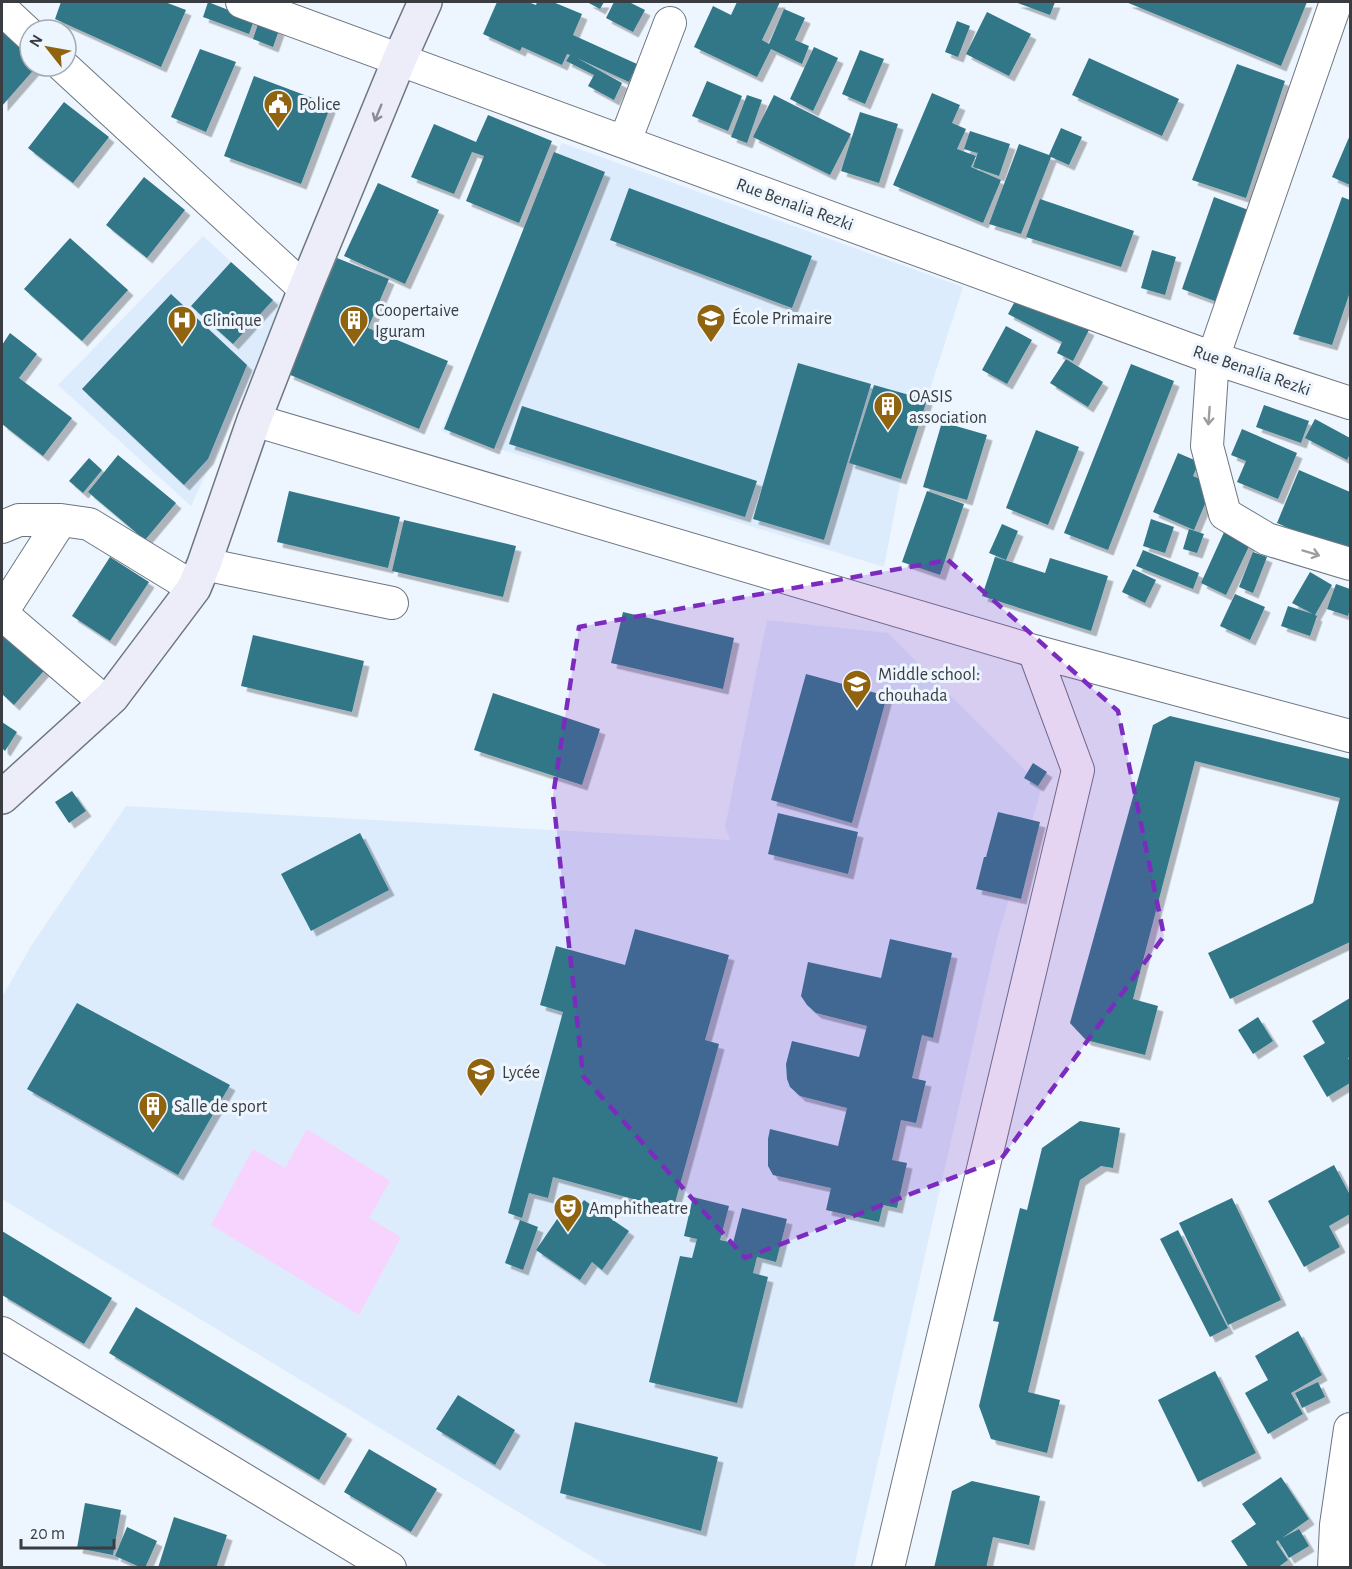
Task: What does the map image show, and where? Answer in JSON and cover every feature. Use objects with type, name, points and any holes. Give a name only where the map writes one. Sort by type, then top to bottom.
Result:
[{"type":"main road","points":[[2,797],[112,697],[199,576],[254,420],[305,289],[425,2]]},
{"type":"street","name":"Rue Benalia Rezki","points":[[242,2],[400,58],[1213,358],[1350,403]]},
{"type":"street","points":[[1336,2],[1213,358],[1208,446],[1225,514],[1267,539],[1350,564]]},
{"type":"street","points":[[2,9],[18,24]]},
{"type":"street","points":[[626,141],[670,23]]},
{"type":"street","points":[[76,78],[305,289]]},
{"type":"street","points":[[254,420],[1034,651],[1350,736]]},
{"type":"street","points":[[2,527],[19,520],[61,520],[89,524],[199,576],[392,603]]},
{"type":"street","points":[[61,520],[2,613],[106,703]]},
{"type":"street","points":[[888,1568],[1078,770],[1034,651]]},
{"type":"street","points":[[2,1333],[390,1568]]},
{"type":"street","points":[[1334,1568],[1336,1525],[1350,1429]]},
{"type":"highlighted area","points":[[948,560],[1118,711],[1164,936],[1001,1159],[745,1258],[583,1076],[553,796],[579,627]]},
{"type":"shaded area","name":"École Primaire","points":[[562,143],[963,287],[901,479],[884,567],[441,431]]},
{"type":"shaded area","name":"Clinique","points":[[203,236],[273,300],[285,304],[191,506],[58,385]]},
{"type":"shaded area","name":"Lycée","points":[[767,620],[888,633],[1042,787],[997,939],[854,1567],[609,1567],[2,1199],[2,997],[31,946],[126,806],[730,840],[725,827]]},
{"type":"shaded area","points":[[307,1129],[390,1181],[369,1218],[401,1237],[359,1315],[211,1225],[253,1149],[285,1168]]},
{"type":"building","points":[[61,2],[165,2],[186,10],[161,67],[78,29],[78,18],[55,18]]},
{"type":"building","points":[[208,2],[254,20],[249,34],[203,17]]},
{"type":"building","points":[[497,2],[528,2],[536,5],[537,2],[553,2],[582,14],[573,35],[637,64],[629,82],[577,58],[622,83],[614,100],[588,86],[594,75],[566,61],[570,55],[567,54],[562,65],[522,47],[520,51],[483,34]]},
{"type":"building","points":[[587,2],[604,2],[600,9]]},
{"type":"building","points":[[614,2],[629,2],[645,10],[633,32],[606,18]]},
{"type":"building","points":[[737,2],[780,2],[762,40],[769,44],[784,9],[805,18],[795,40],[809,46],[802,64],[771,49],[757,77],[694,47],[713,6],[731,15]]},
{"type":"building","points":[[1015,2],[1055,2],[1050,15]]},
{"type":"building","points":[[1126,2],[1307,2],[1281,66]]},
{"type":"building","points":[[987,12],[1031,34],[1009,76],[966,54]]},
{"type":"building","points":[[2,19],[18,33],[18,78],[26,78],[2,106]]},
{"type":"building","points":[[259,21],[279,30],[273,47],[253,39]]},
{"type":"building","points":[[957,21],[970,26],[958,57],[945,52]]},
{"type":"building","points":[[814,47],[838,58],[813,111],[790,99]]},
{"type":"building","points":[[200,49],[236,62],[206,132],[171,117]]},
{"type":"building","points":[[860,50],[884,59],[865,104],[842,94]]},
{"type":"building","points":[[1089,58],[1179,99],[1162,136],[1072,95]]},
{"type":"building","points":[[1237,64],[1285,81],[1246,198],[1192,180]]},
{"type":"building","name":"Police","points":[[254,76],[331,105],[301,184],[224,156]]},
{"type":"building","points":[[707,81],[742,96],[728,131],[692,116]]},
{"type":"building","points":[[932,93],[960,105],[952,123],[966,129],[957,149],[976,156],[971,167],[1001,180],[983,223],[893,185]]},
{"type":"building","points":[[747,95],[762,100],[747,143],[731,137]]},
{"type":"building","points":[[774,95],[851,134],[830,175],[753,137]]},
{"type":"building","points":[[64,102],[109,137],[73,183],[28,148]]},
{"type":"building","points":[[860,112],[898,124],[879,183],[841,171]]},
{"type":"building","points":[[488,115],[552,141],[519,223],[466,201],[484,156],[472,152],[454,194],[411,177],[434,124],[476,142]]},
{"type":"building","points":[[1061,128],[1082,137],[1069,165],[1051,157],[1021,234],[989,224],[1019,144],[1049,155]]},
{"type":"building","points":[[970,131],[1010,144],[999,176],[973,167],[978,152],[964,149]]},
{"type":"building","points":[[1350,135],[1350,185],[1332,177]]},
{"type":"building","points":[[554,152],[605,172],[494,449],[444,429]]},
{"type":"building","points":[[144,177],[185,210],[147,258],[106,225]]},
{"type":"building","points":[[378,183],[439,210],[405,284],[344,256]]},
{"type":"building","points":[[629,188],[812,256],[792,308],[610,240]]},
{"type":"building","points":[[1214,197],[1259,214],[1223,304],[1182,289]]},
{"type":"building","points":[[1342,197],[1350,200],[1350,292],[1332,345],[1293,334]]},
{"type":"building","points":[[1040,199],[1134,231],[1121,267],[1026,237]]},
{"type":"building","points":[[70,238],[128,290],[82,341],[24,289]]},
{"type":"building","points":[[1152,250],[1176,257],[1165,295],[1141,288]]},
{"type":"building","name":"Coopertaive Iguram","points":[[337,258],[389,279],[368,328],[448,361],[419,429],[288,374]]},
{"type":"building","points":[[231,262],[273,300],[233,344],[191,306]]},
{"type":"building","points":[[171,294],[247,365],[208,459],[184,485],[82,389]]},
{"type":"building","points":[[1019,294],[1089,330],[1073,361],[1057,353],[1062,342],[1008,314]]},
{"type":"building","points":[[1006,326],[1032,340],[1007,384],[982,370]]},
{"type":"building","points":[[10,333],[37,354],[19,378],[72,418],[43,456],[2,424],[2,345]]},
{"type":"building","points":[[1066,359],[1103,382],[1088,407],[1050,383]]},
{"type":"building","points":[[798,363],[871,384],[824,540],[753,519]]},
{"type":"building","points":[[1131,364],[1174,381],[1108,550],[1064,533]]},
{"type":"building","name":"OASIS association","points":[[874,385],[927,400],[901,479],[849,463]]},
{"type":"building","points":[[1264,405],[1309,421],[1301,443],[1256,427]]},
{"type":"building","points":[[522,406],[757,481],[745,517],[509,444]]},
{"type":"building","points":[[1315,419],[1350,438],[1350,454],[1347,460],[1305,438]]},
{"type":"building","points":[[942,422],[987,435],[967,500],[923,487]]},
{"type":"building","points":[[1242,429],[1297,453],[1278,499],[1237,482],[1246,461],[1231,455]]},
{"type":"building","points":[[1036,430],[1079,447],[1048,525],[1006,508]]},
{"type":"building","points":[[1178,453],[1199,462],[1193,476],[1213,485],[1194,530],[1153,512]]},
{"type":"building","points":[[118,455],[176,503],[145,540],[88,492]]},
{"type":"building","points":[[89,458],[102,470],[83,493],[69,481]]},
{"type":"building","points":[[1299,470],[1350,492],[1350,554],[1277,523]]},
{"type":"building","points":[[289,491],[400,517],[388,568],[277,542]]},
{"type":"building","points":[[927,491],[964,504],[940,575],[902,562]]},
{"type":"building","points":[[1151,519],[1174,527],[1165,553],[1143,546]]},
{"type":"building","points":[[404,520],[516,546],[503,597],[392,571]]},
{"type":"building","points":[[1002,524],[1018,531],[1006,560],[989,553]]},
{"type":"building","points":[[1189,529],[1204,534],[1197,553],[1183,549]]},
{"type":"building","points":[[1225,530],[1251,542],[1226,595],[1201,583]]},
{"type":"building","points":[[1143,550],[1199,573],[1193,589],[1136,566]]},
{"type":"building","points":[[1253,552],[1267,557],[1253,593],[1239,587]]},
{"type":"building","points":[[110,557],[149,582],[110,641],[72,616]]},
{"type":"building","points":[[995,557],[1045,573],[1050,558],[1108,576],[1091,631],[982,596]]},
{"type":"building","points":[[1133,569],[1156,580],[1145,603],[1122,592]]},
{"type":"building","points":[[1310,572],[1332,585],[1315,615],[1317,616],[1310,636],[1281,626],[1288,606],[1313,614],[1292,603]]},
{"type":"building","points":[[1336,584],[1350,589],[1348,616],[1327,609]]},
{"type":"building","points":[[1235,594],[1265,607],[1250,640],[1220,626]]},
{"type":"building","points":[[623,612],[734,638],[723,689],[611,663]]},
{"type":"building","points":[[2,625],[48,666],[14,705],[2,694]]},
{"type":"building","points":[[253,635],[364,661],[352,712],[241,686]]},
{"type":"building","points":[[806,674],[887,696],[852,823],[771,800]]},
{"type":"building","points":[[493,693],[600,729],[582,785],[474,750]]},
{"type":"building","points":[[1170,716],[1350,759],[1350,942],[1230,999],[1208,953],[1313,903],[1340,798],[1195,761],[1133,999],[1158,1006],[1145,1055],[1086,1040],[1070,1023],[1153,725]]},
{"type":"building","points":[[2,722],[17,732],[5,751],[2,748]]},
{"type":"building","points":[[1033,763],[1047,772],[1038,786],[1024,778]]},
{"type":"building","points":[[72,791],[86,811],[69,823],[55,802]]},
{"type":"building","points":[[998,812],[1040,822],[1021,899],[976,889]]},
{"type":"building","points":[[778,813],[858,832],[848,874],[768,854]]},
{"type":"building","points":[[360,833],[389,890],[311,931],[281,874]]},
{"type":"building","points":[[635,929],[729,955],[705,1040],[719,1044],[673,1210],[553,1177],[548,1198],[529,1193],[522,1218],[508,1213],[563,1012],[540,1005],[556,946],[625,965]]},
{"type":"building","points":[[890,939],[952,953],[933,1038],[922,1035],[912,1078],[926,1081],[916,1123],[901,1120],[892,1160],[907,1163],[897,1208],[883,1205],[879,1222],[826,1210],[831,1188],[773,1175],[768,1166],[768,1139],[770,1129],[838,1146],[847,1108],[800,1096],[790,1087],[786,1064],[792,1041],[859,1057],[867,1026],[816,1013],[807,1005],[801,996],[808,962],[881,978]]},
{"type":"building","points":[[1350,998],[1350,1057],[1348,1058],[1350,1083],[1327,1097],[1303,1056],[1325,1043],[1312,1021]]},
{"type":"building","name":"Salle de sport","points":[[77,1003],[230,1085],[178,1175],[27,1089]]},
{"type":"building","points":[[1258,1017],[1273,1041],[1253,1054],[1238,1030]]},
{"type":"building","points":[[1080,1121],[1120,1128],[1113,1168],[1101,1166],[1080,1180],[1028,1392],[1060,1400],[1047,1453],[991,1439],[979,1406],[999,1322],[993,1321],[1020,1208],[1027,1210],[1042,1148]]},
{"type":"building","points":[[1334,1165],[1350,1195],[1350,1214],[1329,1226],[1340,1247],[1304,1267],[1268,1201]]},
{"type":"building","points":[[693,1197],[729,1206],[720,1240],[733,1243],[742,1208],[787,1219],[776,1262],[757,1257],[753,1273],[768,1277],[737,1403],[649,1382],[680,1256],[692,1258],[697,1239],[684,1236]]},
{"type":"building","points":[[1232,1198],[1281,1300],[1228,1325],[1179,1223]]},
{"type":"building","points":[[584,1200],[629,1231],[602,1270],[592,1262],[580,1280],[536,1250],[564,1209],[573,1216]]},
{"type":"building","points":[[520,1220],[538,1227],[523,1270],[505,1263]]},
{"type":"building","points":[[1178,1230],[1228,1328],[1210,1337],[1160,1239]]},
{"type":"building","points":[[2,1231],[112,1298],[84,1344],[2,1295]]},
{"type":"building","points":[[136,1307],[347,1434],[319,1480],[109,1353]]},
{"type":"building","points":[[1298,1331],[1322,1375],[1291,1393],[1303,1414],[1268,1434],[1245,1393],[1268,1380],[1255,1356]]},
{"type":"building","points":[[1215,1371],[1256,1453],[1198,1482],[1158,1400]]},
{"type":"building","points":[[1318,1382],[1325,1397],[1302,1408],[1295,1393]]},
{"type":"building","points":[[458,1395],[515,1430],[495,1465],[436,1429]]},
{"type":"building","points":[[575,1422],[718,1457],[701,1531],[560,1493]]},
{"type":"building","points":[[369,1449],[437,1489],[411,1532],[344,1492]]},
{"type":"building","points":[[1281,1477],[1309,1519],[1282,1538],[1299,1529],[1309,1546],[1289,1558],[1278,1540],[1276,1542],[1288,1560],[1277,1568],[1249,1568],[1231,1541],[1256,1524],[1242,1504]]},
{"type":"building","points":[[972,1481],[1040,1496],[1029,1545],[993,1537],[986,1568],[934,1568],[952,1491]]},
{"type":"building","points":[[85,1503],[121,1510],[113,1555],[77,1548]]},
{"type":"building","points":[[174,1517],[227,1535],[216,1568],[158,1568]]},
{"type":"building","points":[[127,1527],[157,1541],[145,1568],[115,1556]]},
{"type":"place","name":"Police","points":[[278,130]]},
{"type":"place","name":"École Primaire","points":[[711,344]]},
{"type":"place","name":"Clinique","points":[[182,346]]},
{"type":"place","name":"Coopertaive Iguram","points":[[354,346]]},
{"type":"place","name":"OASIS association","points":[[888,432]]},
{"type":"place","name":"Middle school: chouhada","points":[[857,710]]},
{"type":"place","name":"Lycée","points":[[481,1098]]},
{"type":"place","name":"Salle de sport","points":[[153,1132]]},
{"type":"place","name":"Amphitheatre","points":[[568,1234]]}]
